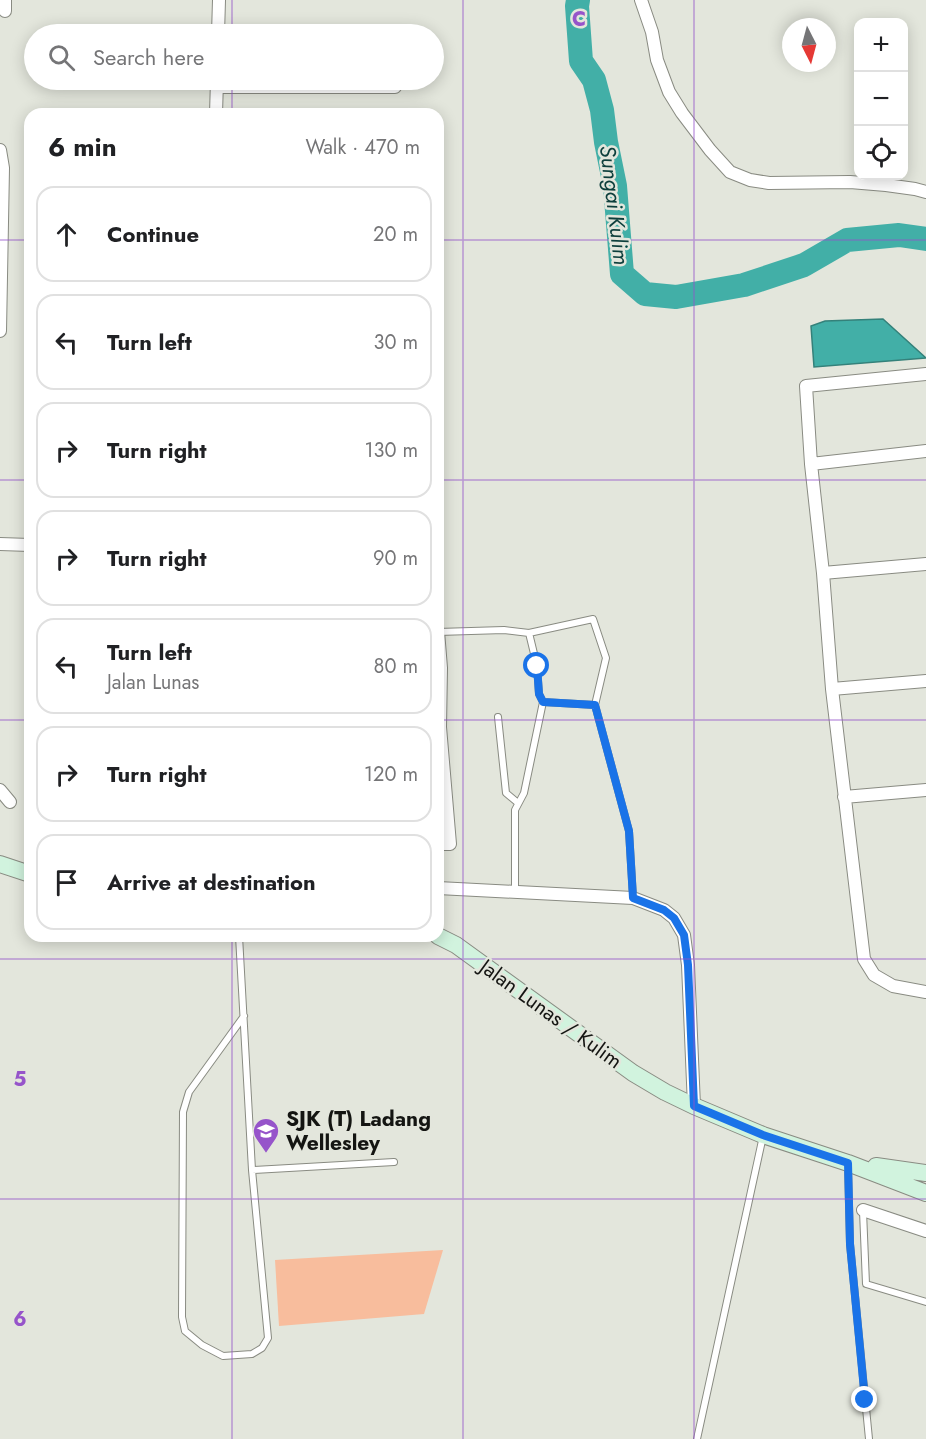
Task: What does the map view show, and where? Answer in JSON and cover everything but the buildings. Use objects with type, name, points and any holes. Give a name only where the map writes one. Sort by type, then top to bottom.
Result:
[{"type":"main road","points":[[0,864],[24,872]]},
{"type":"main road","points":[[0,877],[24,879]]},
{"type":"main road","name":"Jalan Lunas / Kulim","points":[[444,939],[456,945],[633,1073],[665,1092],[763,1135],[848,1163]]},
{"type":"main road","points":[[848,1163],[926,1173]]},
{"type":"main road","points":[[848,1163],[925,1190]]},
{"type":"street","points":[[218,24],[219,0]]},
{"type":"street","points":[[641,0],[652,32],[657,60],[669,92],[710,150],[730,171],[750,180],[769,183],[850,182],[926,192]]},
{"type":"street","points":[[216,108],[217,90]]},
{"type":"street","points":[[0,150],[3,168],[0,331]]},
{"type":"street","points":[[926,374],[806,386],[832,688],[864,959],[874,975],[894,986],[926,992]]},
{"type":"street","points":[[811,464],[926,451]]},
{"type":"street","points":[[0,544],[24,545]]},
{"type":"street","points":[[823,573],[926,564]]},
{"type":"street","points":[[832,688],[926,681]]},
{"type":"street","points":[[0,790],[10,802]]},
{"type":"street","points":[[844,796],[926,790]]},
{"type":"street","points":[[444,805],[450,844],[444,844]]},
{"type":"street","points":[[444,888],[633,898],[664,910],[674,918],[684,935],[688,965],[694,1106]]},
{"type":"street","points":[[862,1210],[926,1231]]},
{"type":"lane","points":[[444,631],[504,630],[529,633],[593,620],[606,658],[595,705],[629,831],[633,898]]},
{"type":"lane","points":[[515,891],[515,810],[524,793],[543,702],[539,694],[537,666],[529,633]]},
{"type":"lane","points":[[543,702],[595,705]]},
{"type":"lane","points":[[498,717],[506,792],[518,803]]},
{"type":"lane","points":[[239,942],[244,1016],[252,1170],[268,1338],[262,1348],[252,1354],[223,1356],[202,1346],[184,1331],[182,1317],[183,1112],[189,1092],[244,1016]]},
{"type":"lane","points":[[697,1439],[763,1135]]},
{"type":"lane","points":[[252,1170],[394,1162]]},
{"type":"lane","points":[[848,1163],[850,1244],[869,1439]]},
{"type":"lane","points":[[862,1210],[866,1284],[926,1302]]},
{"type":"shaded area","points":[[443,1250],[424,1314],[279,1326],[275,1260]]},
{"type":"water","points":[[883,319],[926,358],[814,367],[811,326],[825,321]]},
{"type":"waterway","name":"Sungai Kulim","points":[[578,0],[581,61],[594,80],[602,110],[615,186],[622,274],[645,294],[676,297],[744,285],[804,265],[847,240],[899,235],[926,239]]},
{"type":"place","name":"SJK (T) Ladang Wellesley","points":[[266,1154]]},
{"type":"route","points":[[537,666],[539,694],[543,702],[595,705],[629,831],[633,898],[664,910],[674,918],[684,935],[688,965],[694,1106],[763,1135],[848,1163],[850,1244],[865,1400]]}]
